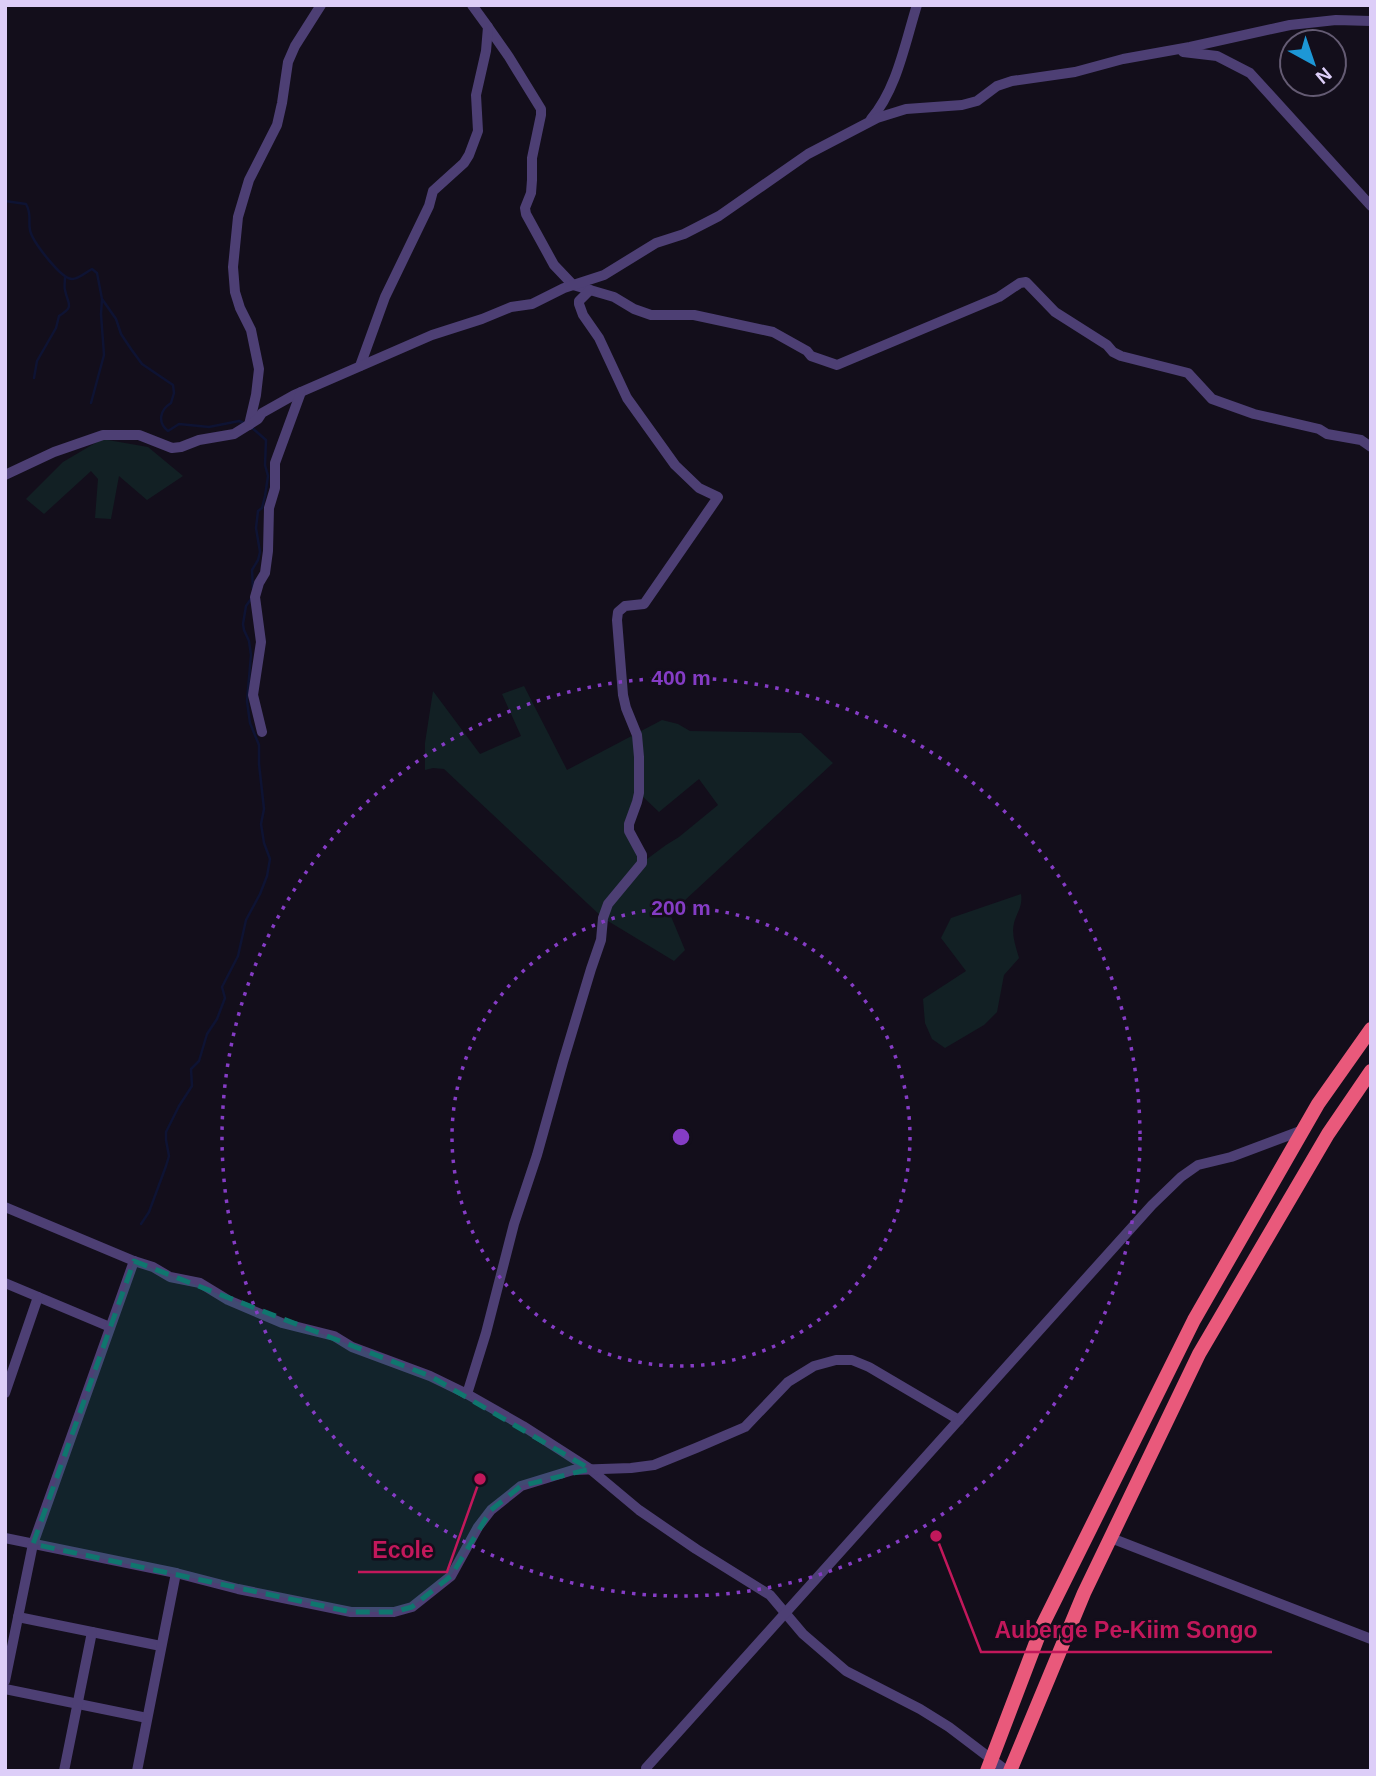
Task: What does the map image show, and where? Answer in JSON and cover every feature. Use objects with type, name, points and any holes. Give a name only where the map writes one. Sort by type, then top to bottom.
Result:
[{"type":"highway","points":[[989,1766],[1055,1599],[1194,1320],[1318,1104],[1371,1028]]},
{"type":"highway","points":[[1008,1771],[1084,1593],[1199,1354],[1328,1134],[1371,1070]]},
{"type":"street","points":[[249,425],[259,369],[251,330],[235,292],[233,267],[238,217],[249,180],[276,125],[288,62],[321,5]]},
{"type":"street","points":[[472,5],[541,109],[526,214],[554,265],[572,285],[614,297],[634,309],[652,315],[694,315],[773,332],[811,356],[837,365],[999,297],[1026,282],[1055,313],[1121,356],[1188,373],[1212,399],[1319,429],[1327,434],[1361,440],[1371,447]]},
{"type":"street","points":[[869,122],[881,108],[889,92],[917,5]]},
{"type":"street","points":[[5,475],[54,452],[103,435],[139,435],[172,448],[234,434],[258,419],[262,413],[302,392],[432,335],[510,307],[532,304],[572,285],[604,275],[656,243],[684,234],[719,216],[808,154],[877,118],[906,109],[962,105],[977,101],[997,86],[1013,81],[1075,72],[1290,25],[1336,20],[1371,21]]},
{"type":"street","points":[[360,366],[385,297],[429,206],[433,191],[464,163],[469,155],[478,131],[476,95],[486,51],[488,27]]},
{"type":"street","points":[[1170,51],[1217,56],[1250,73],[1371,206]]},
{"type":"street","points":[[467,1394],[514,1224],[601,940],[603,918],[608,904],[642,863],[642,855],[629,831],[639,793],[639,757],[637,734],[623,695],[618,612],[625,607],[644,604],[718,497],[699,488],[675,465],[627,398],[599,338],[583,315],[579,304],[590,290]]},
{"type":"street","points":[[262,732],[253,695],[261,642],[256,597],[259,583],[265,573],[270,508],[275,488],[275,463],[302,392]]},
{"type":"street","points":[[646,1768],[1152,1205],[1198,1165],[1231,1157],[1304,1130]]},
{"type":"street","points":[[5,1206],[153,1267],[170,1277],[200,1283],[228,1300],[282,1323],[334,1336],[352,1347],[429,1376],[467,1394],[590,1469],[650,1518],[770,1595],[803,1634],[846,1671],[920,1709],[949,1727],[989,1766],[1008,1771]]},
{"type":"street","points":[[5,1681],[33,1544],[134,1261]]},
{"type":"street","points":[[5,1283],[110,1327]]},
{"type":"street","points":[[6,1388],[38,1297]]},
{"type":"street","points":[[5,1538],[351,1612],[394,1612],[412,1607],[451,1577],[478,1527],[491,1510],[521,1486],[573,1470],[654,1465],[733,1433],[744,1427],[788,1382],[814,1366],[835,1360],[852,1360],[869,1367],[959,1420]]},
{"type":"street","points":[[1111,1538],[1371,1639]]},
{"type":"street","points":[[137,1771],[176,1573]]},
{"type":"street","points":[[18,1617],[162,1646]]},
{"type":"street","points":[[64,1771],[92,1632]]},
{"type":"street","points":[[5,1689],[147,1718]]},
{"type":"highlighted area","points":[[134,1261],[430,1376],[590,1469],[521,1486],[491,1510],[451,1576],[412,1607],[394,1612],[351,1612],[33,1544]]},
{"type":"shaded area","points":[[102,439],[148,447],[183,476],[147,500],[119,476],[111,519],[95,518],[98,479],[91,471],[44,514],[26,499],[63,462]]},
{"type":"shaded area","points":[[524,686],[567,770],[662,720],[678,724],[690,731],[801,733],[833,763],[670,914],[685,950],[674,961],[603,918],[444,769],[425,770],[425,743],[433,691],[480,754],[521,736],[502,694]],"holes":[[[699,779],[718,805],[679,837],[643,862],[629,824],[640,794],[659,812]]]},
{"type":"shaded area","points":[[1021,894],[1013,927],[1019,958],[1004,975],[997,1012],[984,1025],[945,1048],[932,1039],[925,1023],[923,999],[966,971],[941,938],[951,918]]},
{"type":"waterway","points":[[5,201],[26,204],[32,235],[61,273],[72,279],[92,269],[97,273],[102,299],[131,349],[142,364],[173,385],[171,403],[161,416],[162,424],[168,431],[179,424],[209,427],[239,421],[244,423]]},
{"type":"waterway","points":[[34,378],[37,361],[56,328],[59,316],[69,307],[65,278]]},
{"type":"waterway","points":[[91,403],[104,355],[102,299]]},
{"type":"waterway","points":[[250,426],[266,440],[265,465],[268,476],[262,508],[258,511],[256,528],[260,552],[252,570],[253,589]]},
{"type":"waterway","points":[[141,1224],[149,1212],[169,1156],[166,1132],[192,1086],[191,1069],[199,1061],[207,1034],[217,1019],[225,998],[222,987],[238,956],[246,920],[260,894],[270,859],[261,824],[264,809],[259,745],[250,723],[247,701],[251,655],[243,624],[246,606],[251,599]]},
{"type":"place","name":"Ecole","points":[[480,1479]]},
{"type":"place","name":"Auberge Pe-Kiim Songo","points":[[936,1536]]}]
